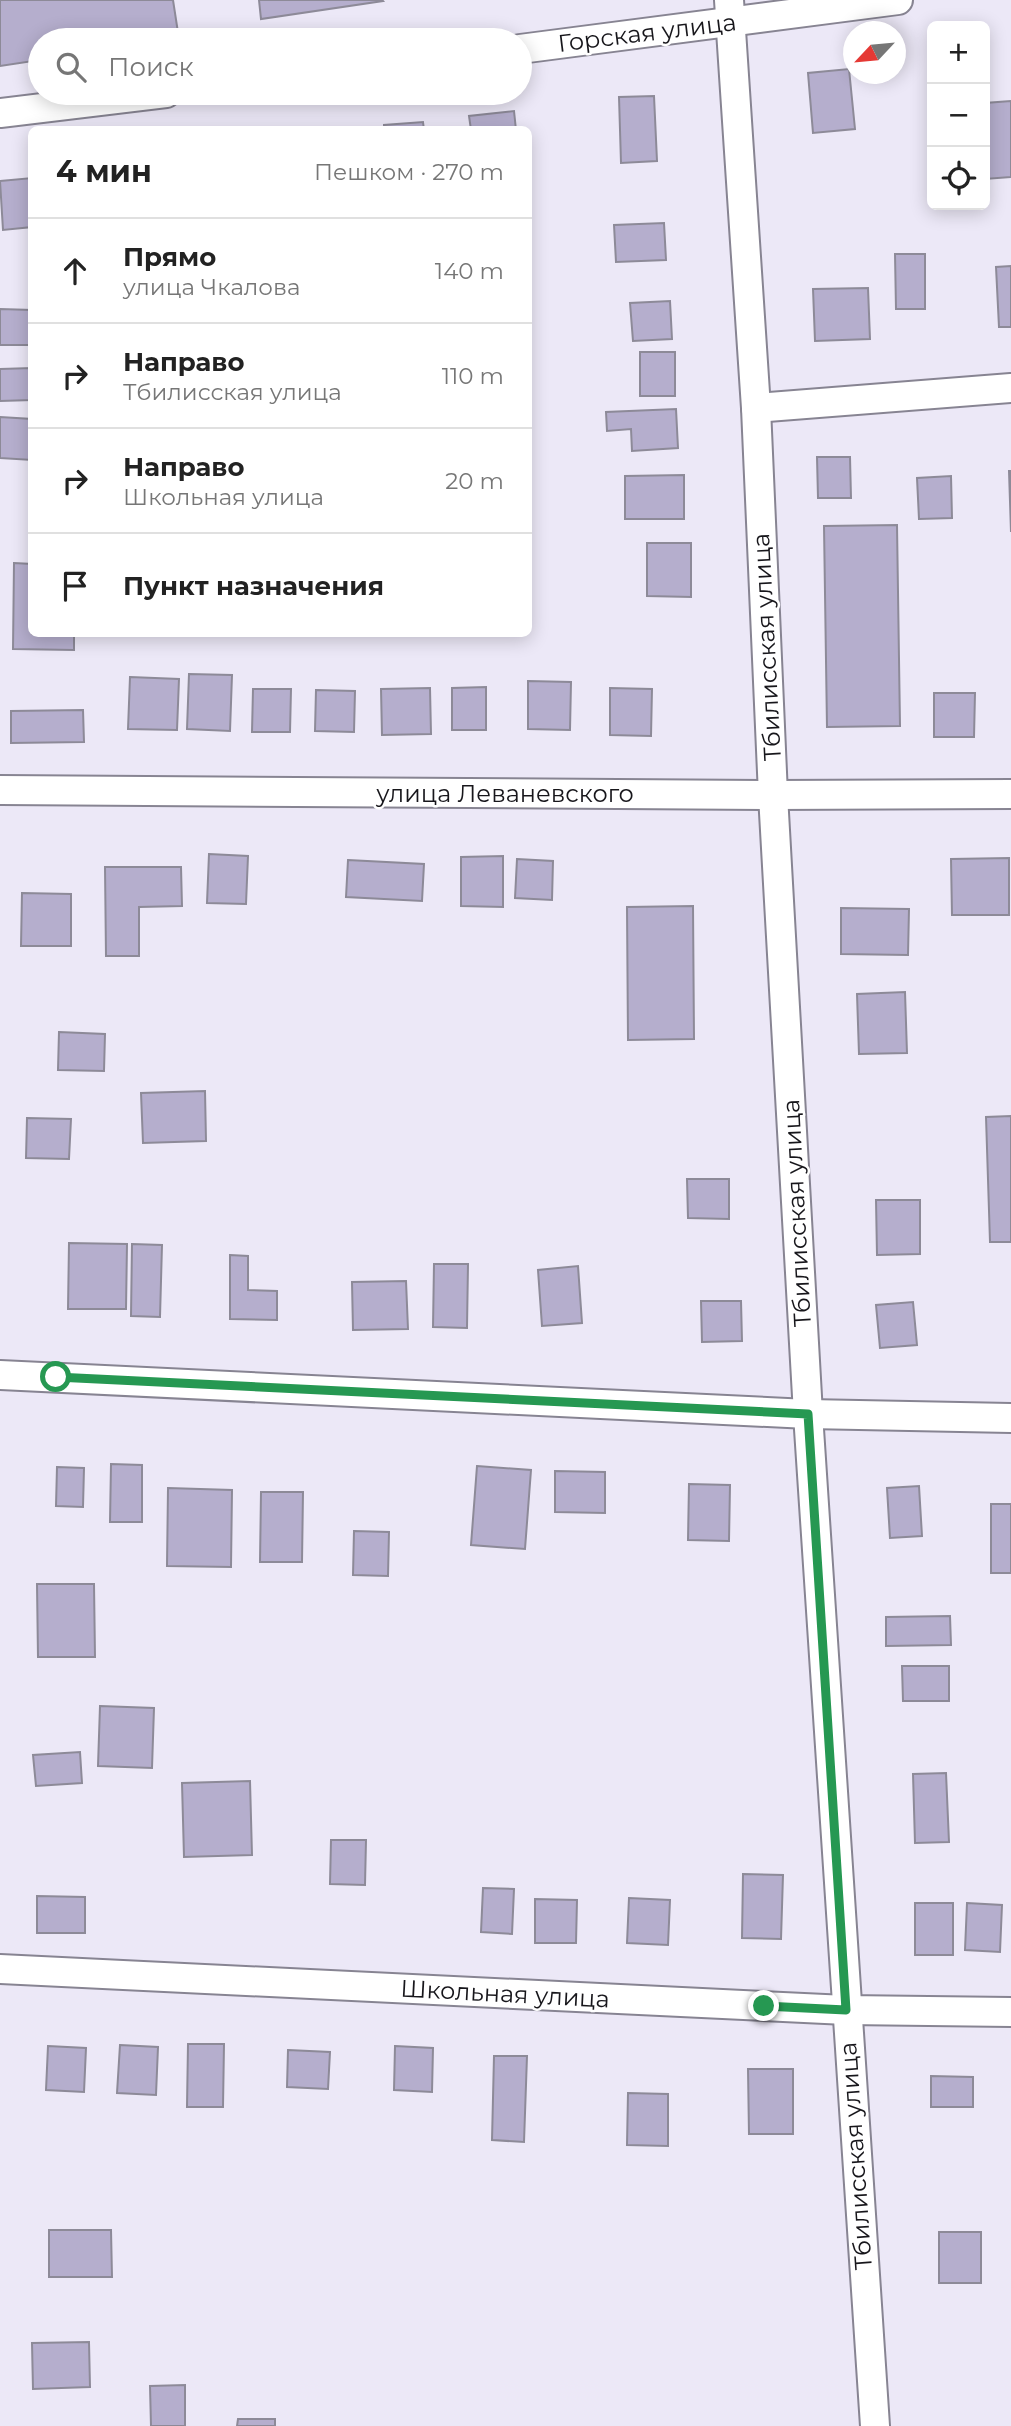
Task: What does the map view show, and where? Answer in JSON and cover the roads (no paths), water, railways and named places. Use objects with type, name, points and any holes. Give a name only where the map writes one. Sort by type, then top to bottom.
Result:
[{"type":"street","name":"Горская улица","points":[[532,47],[730,11],[898,0]]},
{"type":"street","name":"Тбилисская улица","points":[[730,11],[756,408],[773,795],[808,1414],[875,2426]]},
{"type":"street","points":[[0,113],[66,105]]},
{"type":"street","points":[[756,408],[1011,388]]},
{"type":"street","name":"улица Леваневского","points":[[0,790],[1011,794]]},
{"type":"street","points":[[0,1375],[808,1414],[1011,1418]]},
{"type":"street","name":"Школьная улица","points":[[0,1969],[846,2010],[1011,2012]]}]
